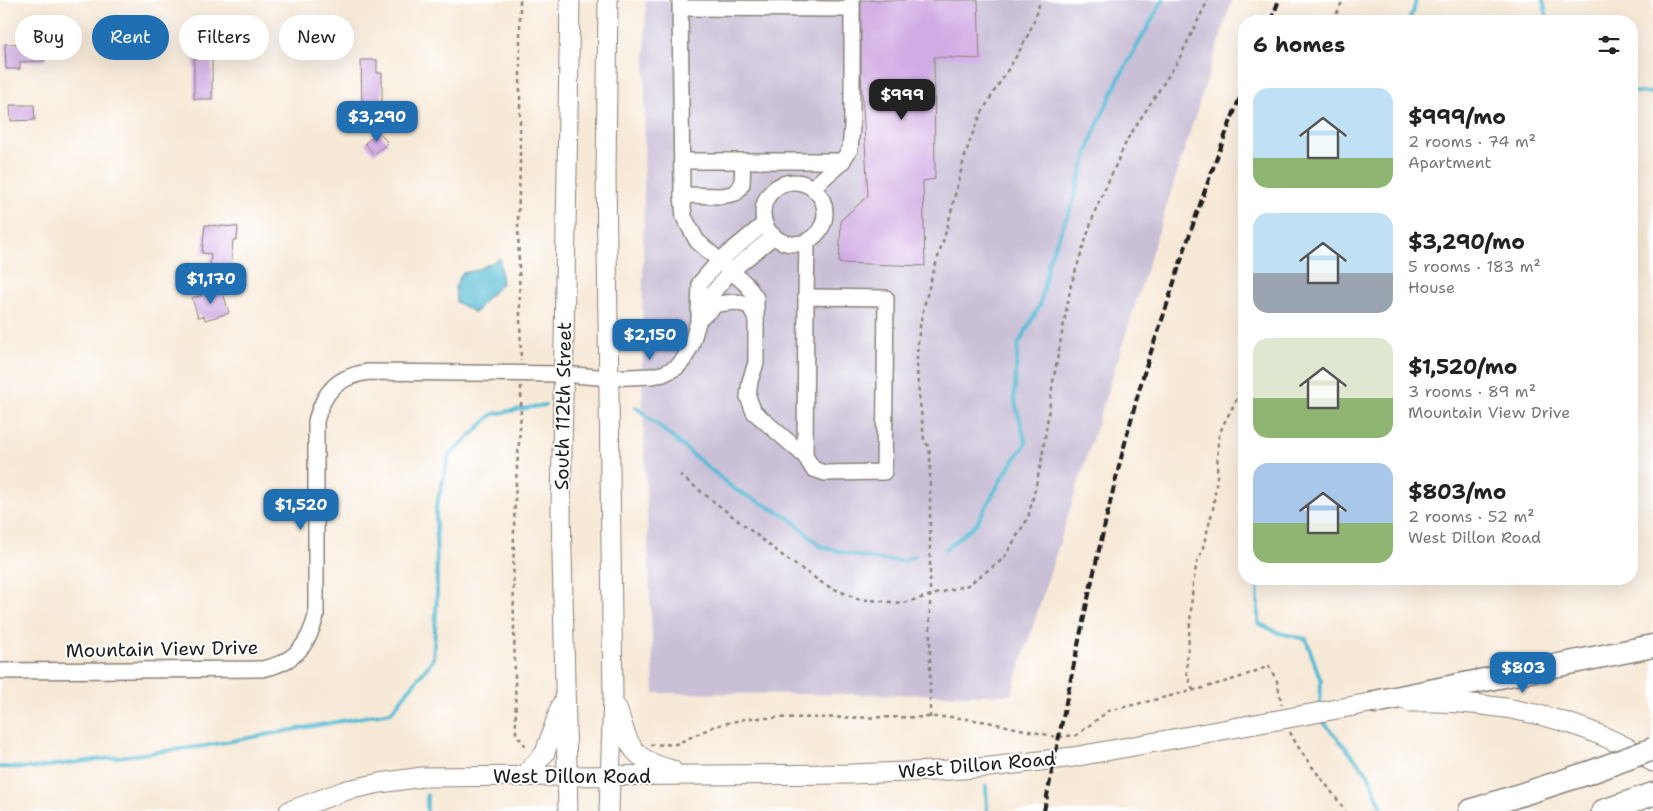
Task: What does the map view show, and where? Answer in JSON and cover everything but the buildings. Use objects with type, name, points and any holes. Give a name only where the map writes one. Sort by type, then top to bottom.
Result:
[{"type":"highway","points":[[1375,702],[1653,646]]},
{"type":"highway","points":[[1470,811],[1588,773],[1653,749]]},
{"type":"highway","points":[[1603,811],[1645,797]]},
{"type":"main road","name":"South 112th Street","points":[[568,811],[561,510],[570,0]]},
{"type":"main road","points":[[608,0],[606,174],[613,695],[609,811]]},
{"type":"main road","points":[[524,776],[545,753],[565,689]]},
{"type":"main road","points":[[613,695],[630,746],[635,752],[641,758],[660,767],[690,775]]},
{"type":"main road","name":"West Dillon Road","points":[[290,811],[347,790],[422,777],[610,774],[852,774],[990,767],[1073,757],[1375,702],[1442,701],[1517,710],[1582,728],[1617,743],[1653,762]]},
{"type":"street","points":[[806,297],[886,298],[884,472],[826,473],[813,469],[805,456],[754,412],[748,397],[750,381],[756,363],[756,298],[747,285],[698,241],[684,217],[682,195],[680,4],[852,4],[852,127],[850,149],[843,161],[812,188]]},
{"type":"street","points":[[682,160],[843,161]]},
{"type":"street","points":[[682,195],[722,196],[736,193],[742,184],[743,161]]},
{"type":"street","points":[[786,183],[806,184],[821,198],[824,218],[821,227],[807,241],[797,244],[787,243],[769,232],[764,224],[764,204],[769,194],[776,187],[786,183]]},
{"type":"street","points":[[699,319],[700,283],[719,261],[764,224]]},
{"type":"street","points":[[699,319],[711,295],[731,271],[774,236]]},
{"type":"street","points":[[805,456],[807,241]]},
{"type":"street","points":[[699,319],[717,304],[736,302],[750,306],[756,320]]},
{"type":"street","name":"Mountain View Drive","points":[[0,671],[262,669],[283,663],[298,653],[312,632],[316,616],[316,422],[324,398],[332,388],[354,374],[368,372],[563,374],[609,378],[662,374],[677,367],[684,359],[691,346],[699,319]]},
{"type":"path","points":[[520,0],[520,166],[518,221],[522,402],[516,482],[514,615],[516,734],[535,753]]},
{"type":"path","points":[[930,718],[930,455],[929,447],[924,440],[917,359],[925,300],[948,225],[964,158],[978,122],[996,87],[1028,37],[1040,0]]},
{"type":"path","points":[[680,475],[756,536],[825,586],[858,599],[903,603],[968,585],[1003,559],[1028,518],[1041,464],[1053,382],[1071,286],[1095,211],[1128,138],[1178,61],[1208,0]]},
{"type":"path","points":[[1335,15],[1343,0]]},
{"type":"path","points":[[635,752],[640,746],[676,744],[716,726],[749,718],[953,717],[1057,737],[1077,735],[1108,711],[1193,691],[1187,674],[1187,661],[1193,584],[1197,562],[1202,551],[1213,509],[1217,476],[1218,439],[1238,394]]},
{"type":"shaded area","points":[[646,0],[1232,0],[1011,695],[654,693],[642,379]]},
{"type":"water","points":[[500,258],[502,284],[475,313],[456,302],[455,287],[462,273],[477,270]]},
{"type":"waterway","points":[[945,550],[977,523],[1003,476],[1026,443],[1014,398],[1018,345],[1040,305],[1049,260],[1070,210],[1094,132],[1119,78],[1163,0]]},
{"type":"waterway","points":[[1411,15],[1416,0]]},
{"type":"waterway","points":[[1543,0],[1547,15]]},
{"type":"waterway","points":[[1638,92],[1653,93]]},
{"type":"waterway","points":[[0,767],[33,768],[204,746],[391,712],[433,660],[437,595],[436,508],[449,456],[493,414],[545,405]]},
{"type":"waterway","points":[[636,407],[734,489],[790,518],[820,546],[881,560],[903,561],[915,556]]},
{"type":"waterway","points":[[1258,585],[1258,623],[1279,633],[1306,639],[1321,681],[1320,707]]},
{"type":"waterway","points":[[1321,719],[1368,774],[1383,811]]},
{"type":"waterway","points":[[986,786],[987,811]]},
{"type":"waterway","points":[[427,795],[427,811]]},
{"type":"railway","points":[[1273,15],[1279,0]]},
{"type":"railway","points":[[1044,811],[1077,649],[1127,433],[1142,380],[1184,252],[1238,103]]}]
